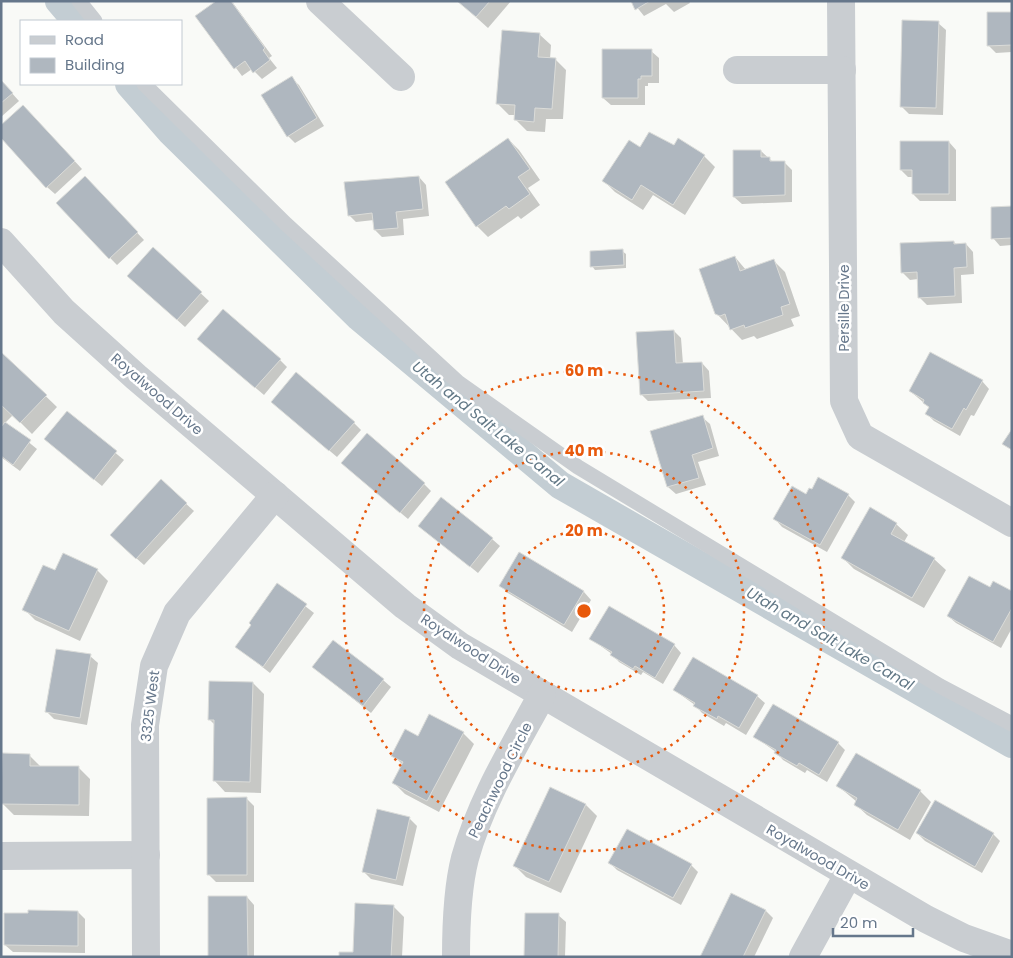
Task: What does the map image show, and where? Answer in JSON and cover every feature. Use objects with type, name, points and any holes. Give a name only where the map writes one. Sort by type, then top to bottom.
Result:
[{"type":"street","points":[[320,1],[401,77]]},
{"type":"street","name":"Persille Drive","points":[[840,1],[844,401],[860,436],[1012,522]]},
{"type":"street","points":[[736,70],[842,70]]},
{"type":"street","name":"Royalwood Drive","points":[[1,242],[64,312],[405,606],[460,646],[848,875],[964,938],[1012,956]]},
{"type":"street","name":"3325 West","points":[[146,957],[145,725],[154,666],[177,613],[275,495]]},
{"type":"street","name":"Peachwood Circle","points":[[456,957],[459,900],[464,859],[473,832],[542,695]]},
{"type":"street","points":[[1,856],[146,855]]},
{"type":"street","points":[[803,957],[848,875]]},
{"type":"lane","points":[[79,1],[93,20]]},
{"type":"lane","points":[[145,85],[286,224],[460,382],[578,467],[940,686],[1012,724]]},
{"type":"building","points":[[216,1],[231,1],[265,48],[263,50],[270,60],[253,73],[245,61],[234,69],[195,16]]},
{"type":"building","points":[[457,1],[490,1],[476,17]]},
{"type":"building","points":[[631,1],[650,1],[635,10]]},
{"type":"building","points":[[987,12],[1012,12],[1012,45],[987,46]]},
{"type":"building","points":[[902,20],[939,21],[936,108],[900,107]]},
{"type":"building","points":[[502,30],[540,33],[538,57],[556,58],[552,109],[535,108],[534,122],[514,120],[515,105],[496,104]]},
{"type":"building","points":[[602,49],[652,49],[652,76],[641,76],[641,79],[638,79],[638,98],[602,98]]},
{"type":"building","points":[[292,76],[317,118],[287,137],[261,95]]},
{"type":"building","points":[[1,80],[13,93],[1,103]]},
{"type":"building","points":[[23,105],[75,161],[46,188],[1,138],[1,125]]},
{"type":"building","points":[[649,132],[674,145],[678,138],[705,155],[673,205],[641,185],[632,200],[602,181],[629,140],[640,147]]},
{"type":"building","points":[[508,138],[530,169],[518,177],[530,194],[509,209],[506,206],[476,227],[445,182]]},
{"type":"building","points":[[900,141],[949,141],[949,194],[912,194],[912,170],[900,170]]},
{"type":"building","points":[[733,150],[761,150],[761,157],[770,157],[770,161],[785,161],[785,195],[733,197]]},
{"type":"building","points":[[85,176],[138,232],[109,259],[56,203]]},
{"type":"building","points":[[419,176],[423,209],[396,212],[398,228],[374,230],[372,213],[348,216],[344,182]]},
{"type":"building","points":[[1012,206],[1012,238],[991,239],[991,207]]},
{"type":"building","points":[[954,241],[954,244],[966,243],[967,267],[954,268],[955,296],[918,298],[917,272],[901,273],[900,243]]},
{"type":"building","points":[[153,247],[202,292],[177,320],[127,276]]},
{"type":"building","points":[[623,249],[624,265],[590,267],[590,251]]},
{"type":"building","points":[[735,256],[740,271],[774,259],[790,304],[781,307],[783,315],[745,328],[744,325],[730,330],[725,314],[720,316],[715,314],[699,269]]},
{"type":"building","points":[[223,309],[281,359],[255,388],[197,339]]},
{"type":"building","points":[[674,330],[676,363],[702,362],[704,391],[640,395],[636,332]]},
{"type":"building","points":[[1,352],[47,395],[20,423],[1,405]]},
{"type":"building","points":[[930,352],[983,380],[966,410],[964,408],[952,429],[925,414],[929,407],[923,403],[924,400],[909,391]]},
{"type":"building","points":[[296,372],[355,422],[329,451],[271,402]]},
{"type":"building","points":[[67,411],[117,451],[94,480],[44,439]]},
{"type":"building","points":[[703,415],[713,448],[692,455],[699,478],[667,487],[650,431]]},
{"type":"building","points":[[5,422],[31,440],[13,465],[1,456],[1,427]]},
{"type":"building","points":[[1012,429],[1012,450],[1002,444]]},
{"type":"building","points":[[367,433],[425,483],[400,513],[341,463]]},
{"type":"building","points":[[818,477],[849,494],[820,545],[773,519],[792,486],[806,494],[809,488],[812,489]]},
{"type":"building","points":[[161,479],[187,503],[136,559],[110,535]]},
{"type":"building","points":[[441,497],[493,538],[470,567],[418,526]]},
{"type":"building","points":[[870,507],[897,523],[891,534],[935,558],[912,598],[841,558]]},
{"type":"building","points":[[519,552],[584,591],[564,625],[499,586]]},
{"type":"building","points":[[63,553],[98,569],[69,631],[22,610],[43,565],[55,570]]},
{"type":"building","points":[[969,576],[990,587],[993,581],[1012,591],[1012,608],[993,642],[947,616]]},
{"type":"building","points":[[277,583],[307,604],[263,667],[235,647]]},
{"type":"building","points":[[609,606],[675,644],[655,678],[635,666],[633,669],[610,655],[612,652],[589,639]]},
{"type":"building","points":[[333,640],[384,679],[363,706],[312,667]]},
{"type":"building","points":[[56,649],[91,654],[80,718],[45,712]]},
{"type":"building","points":[[693,657],[758,695],[739,728],[718,716],[717,719],[693,706],[695,703],[673,690]]},
{"type":"building","points":[[209,681],[253,682],[250,782],[213,781],[214,720],[208,720]]},
{"type":"building","points":[[773,704],[839,742],[819,775],[799,763],[797,766],[774,753],[776,750],[753,737]]},
{"type":"building","points":[[429,714],[464,732],[427,801],[392,783],[403,762],[391,756],[405,729],[418,736]]},
{"type":"building","points":[[2,753],[30,754],[30,766],[79,766],[79,805],[1,804]]},
{"type":"building","points":[[856,753],[921,790],[898,830],[854,805],[857,798],[836,786]]},
{"type":"building","points":[[550,787],[586,804],[549,882],[513,866]]},
{"type":"building","points":[[247,797],[247,875],[207,875],[207,798]]},
{"type":"building","points":[[935,800],[994,833],[975,867],[916,833]]},
{"type":"building","points":[[377,809],[410,817],[396,880],[362,872]]},
{"type":"building","points":[[627,829],[692,864],[673,898],[608,863]]},
{"type":"building","points":[[731,893],[766,910],[743,957],[700,957]]},
{"type":"building","points":[[208,896],[247,896],[248,957],[208,957]]},
{"type":"building","points":[[355,903],[394,905],[391,957],[339,957],[339,952],[353,952]]},
{"type":"building","points":[[28,910],[78,911],[78,946],[4,945],[4,913],[28,913]]},
{"type":"building","points":[[525,913],[559,913],[558,957],[524,957]]},
{"type":"waterway","name":"Utah and Salt Lake Canal","points":[[59,1],[75,20]]},
{"type":"waterway","name":"Utah and Salt Lake Canal","points":[[130,85],[171,132],[359,317],[560,485],[1012,744]]}]
